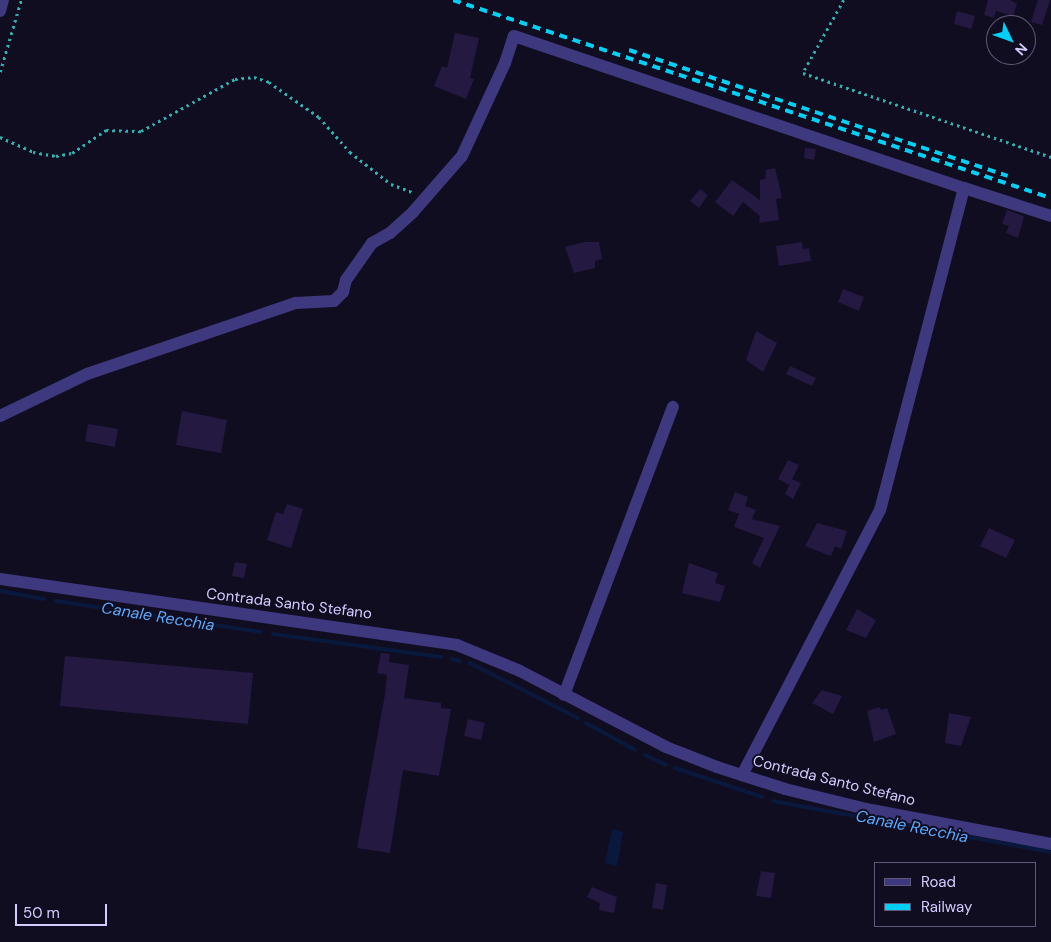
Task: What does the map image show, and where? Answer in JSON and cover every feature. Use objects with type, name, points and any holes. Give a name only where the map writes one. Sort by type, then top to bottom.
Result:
[{"type":"street","points":[[0,11],[4,0]]},
{"type":"street","points":[[0,416],[87,374],[296,303],[334,300],[343,292],[346,280],[372,243],[390,233],[462,156],[505,63],[514,36],[1051,216]]},
{"type":"street","points":[[742,775],[880,510],[964,188]]},
{"type":"street","points":[[564,695],[673,407]]},
{"type":"street","name":"Contrada Santo Stefano","points":[[0,579],[225,613],[394,633],[457,645],[520,671],[666,746],[742,775],[866,809],[1051,844]]},
{"type":"path","points":[[0,72],[21,0]]},
{"type":"path","points":[[844,0],[803,73],[1051,157]]},
{"type":"path","points":[[0,137],[33,152],[56,156],[72,153],[106,130],[141,131],[235,79],[254,77],[269,82],[319,117],[350,152],[391,184],[424,198]]},
{"type":"water","points":[[612,829],[623,832],[617,866],[605,863]]},
{"type":"building","points":[[988,0],[1010,0],[1017,4],[1013,15],[996,11],[995,15],[984,15]]},
{"type":"building","points":[[1038,0],[1050,0],[1042,25],[1036,23],[1036,15],[1033,15]]},
{"type":"building","points":[[957,11],[975,16],[971,29],[954,24]]},
{"type":"building","points":[[455,33],[479,38],[470,78],[474,79],[466,99],[434,86],[442,66],[447,68]]},
{"type":"building","points":[[805,148],[816,149],[814,160],[804,158]]},
{"type":"building","points":[[775,168],[782,198],[776,199],[779,220],[759,223],[760,216],[743,202],[733,216],[715,202],[732,180],[760,200],[760,180],[765,179],[766,170]]},
{"type":"building","points":[[700,189],[708,195],[699,208],[690,201]]},
{"type":"building","points":[[1007,210],[1024,216],[1018,238],[1006,233],[1009,226],[1002,224]]},
{"type":"building","points":[[585,242],[599,242],[602,259],[595,261],[595,268],[574,273],[565,247]]},
{"type":"building","points":[[802,242],[803,249],[809,248],[811,261],[779,266],[776,246]]},
{"type":"building","points":[[843,289],[864,297],[859,311],[838,302]]},
{"type":"building","points":[[756,331],[777,343],[763,372],[746,360]]},
{"type":"building","points":[[790,366],[816,378],[812,386],[786,374]]},
{"type":"building","points":[[182,411],[227,420],[221,453],[176,445]]},
{"type":"building","points":[[88,424],[118,429],[115,447],[85,441]]},
{"type":"building","points":[[788,460],[799,465],[789,485],[778,479]]},
{"type":"building","points":[[792,479],[801,483],[793,499],[785,494]]},
{"type":"building","points":[[735,492],[748,497],[745,506],[756,510],[752,519],[780,526],[760,568],[752,563],[764,538],[734,527],[739,514],[728,510]]},
{"type":"building","points":[[287,504],[303,509],[291,548],[267,540],[276,512],[283,514]]},
{"type":"building","points":[[817,523],[847,531],[841,549],[835,546],[831,556],[805,546]]},
{"type":"building","points":[[989,528],[1015,540],[1006,558],[980,546]]},
{"type":"building","points":[[235,562],[247,564],[244,578],[232,576]]},
{"type":"building","points":[[689,563],[718,573],[715,583],[725,586],[720,602],[682,593]]},
{"type":"building","points":[[857,609],[876,620],[866,638],[846,630]]},
{"type":"building","points":[[381,653],[390,654],[389,662],[409,665],[404,698],[441,703],[441,708],[451,709],[439,776],[403,770],[390,853],[357,848],[385,694],[387,675],[377,673]]},
{"type":"building","points":[[65,656],[253,673],[248,724],[60,706]]},
{"type":"building","points":[[822,690],[842,696],[833,714],[812,703]]},
{"type":"building","points":[[880,707],[881,710],[887,708],[896,734],[874,742],[867,711]]},
{"type":"building","points":[[949,713],[971,717],[961,746],[945,743]]},
{"type":"building","points":[[468,719],[485,723],[481,740],[464,736]]},
{"type":"building","points":[[761,871],[775,873],[771,898],[756,896]]},
{"type":"building","points":[[656,883],[667,885],[663,910],[652,908]]},
{"type":"building","points":[[592,887],[617,897],[614,913],[599,910],[600,903],[587,897]]},
{"type":"waterway","name":"Canale Recchia","points":[[0,591],[43,599]]},
{"type":"waterway","name":"Canale Recchia","points":[[56,601],[261,632]]},
{"type":"waterway","name":"Canale Recchia","points":[[273,634],[441,657]]},
{"type":"waterway","name":"Canale Recchia","points":[[452,659],[460,661]]},
{"type":"waterway","name":"Canale Recchia","points":[[470,663],[578,718]]},
{"type":"waterway","name":"Canale Recchia","points":[[586,723],[635,750]]},
{"type":"waterway","name":"Canale Recchia","points":[[645,755],[666,765]]},
{"type":"waterway","name":"Canale Recchia","points":[[675,768],[762,797]]},
{"type":"waterway","name":"Canale Recchia","points":[[773,801],[1051,852]]},
{"type":"railway","points":[[453,0],[1051,198]]},
{"type":"railway","points":[[629,50],[1008,176]]}]
